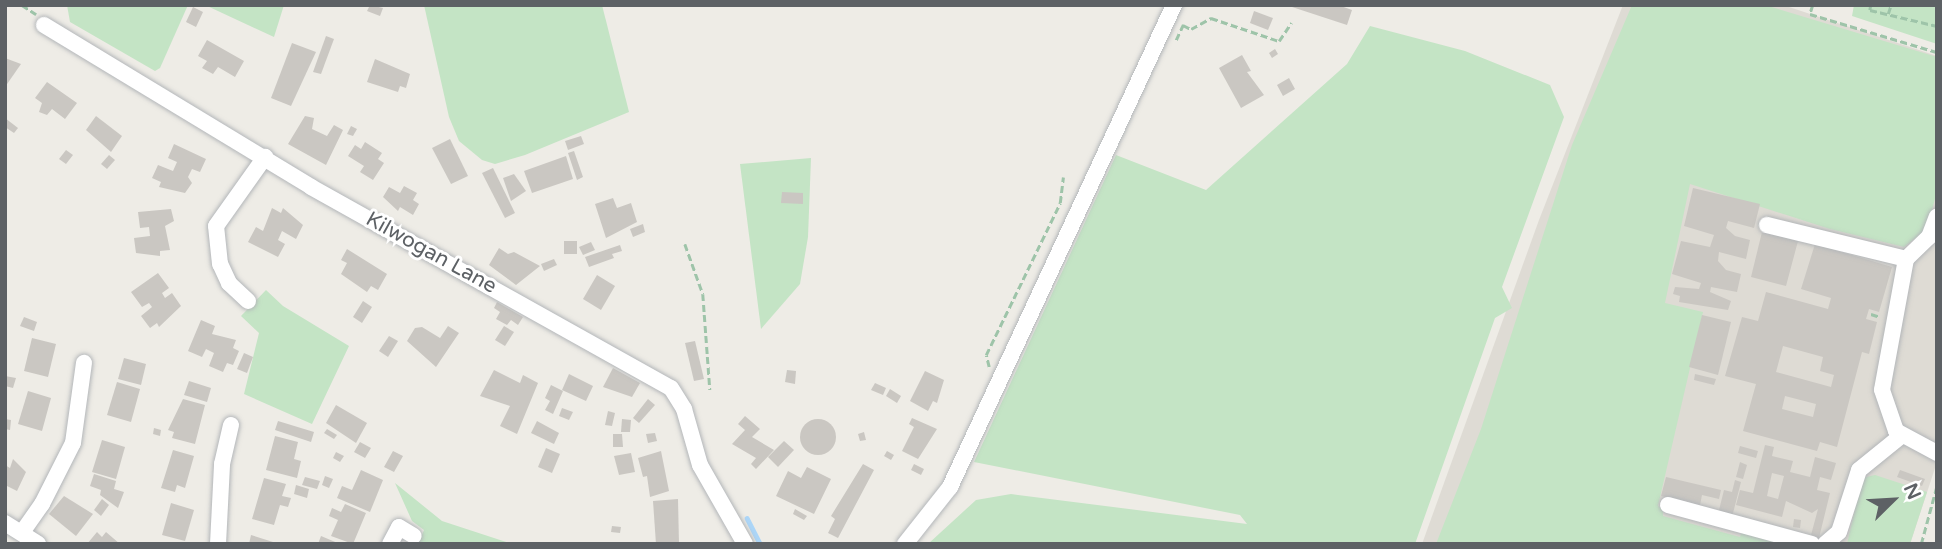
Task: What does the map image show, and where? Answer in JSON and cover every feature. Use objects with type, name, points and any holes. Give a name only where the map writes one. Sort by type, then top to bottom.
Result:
[{"type":"street","points":[[905,544],[943,500],[1174,5]]},
{"type":"street","name":"Kilwogan Lane","points":[[44,25],[265,157],[671,388],[684,409],[699,464],[745,544]]},
{"type":"street","points":[[248,301],[229,283],[220,264],[216,226],[265,157]]},
{"type":"street","points":[[1937,216],[1929,237],[1906,259],[1882,390],[1901,436],[1937,453]]},
{"type":"street","points":[[1767,225],[1906,259]]},
{"type":"street","points":[[23,531],[43,505],[72,443],[84,363]]},
{"type":"street","points":[[218,544],[222,464],[231,425]]},
{"type":"street","points":[[1825,544],[1839,532],[1859,470],[1901,436]]},
{"type":"street","points":[[1668,505],[1812,544]]},
{"type":"street","points":[[5,523],[23,531],[38,544]]},
{"type":"street","points":[[390,544],[399,527],[414,536]]},
{"type":"path","points":[[1813,5],[1810,14],[1937,52]]},
{"type":"path","points":[[1871,5],[1870,10],[1937,26]]},
{"type":"path","points":[[1888,14],[1891,5]]},
{"type":"path","points":[[1174,43],[1183,25],[1191,29],[1211,18],[1271,41],[1285,37],[1291,23]]},
{"type":"path","points":[[996,386],[986,355],[1060,203],[1063,177]]},
{"type":"path","points":[[685,244],[703,294],[710,390]]},
{"type":"path","points":[[1921,544],[1937,485]]},
{"type":"shaded area","points":[[1623,5],[1783,5],[1937,56],[1937,462],[1910,544],[1422,544],[1539,220]]},
{"type":"green space","points":[[67,5],[188,5],[160,68],[155,71],[70,22]]},
{"type":"green space","points":[[205,5],[284,5],[274,37]]},
{"type":"green space","points":[[424,5],[602,5],[629,112],[525,155],[495,164],[482,160],[459,141],[449,117]]},
{"type":"green space","points":[[1632,5],[1765,5],[1937,57],[1937,191],[1927,229],[1904,247],[1830,229],[1690,184],[1665,303],[1703,312],[1658,506],[1663,509],[1663,516],[1740,537],[1742,530],[1801,544],[1436,544],[1481,429],[1572,145]]},
{"type":"green space","points":[[1854,5],[1937,5],[1937,44],[1852,16]]},
{"type":"green space","points":[[1370,26],[1465,51],[1550,85],[1564,117],[1502,287],[1512,308],[1495,318],[1415,544],[928,544],[976,500],[1011,494],[1247,524],[1240,515],[974,462],[1116,155],[1206,190],[1347,64]]},
{"type":"green space","points":[[811,158],[808,237],[800,284],[761,329],[740,164]]},
{"type":"green space","points":[[266,290],[283,306],[349,346],[312,424],[244,394],[259,333],[241,316]]},
{"type":"green space","points":[[1875,475],[1927,492],[1910,544],[1847,544],[1862,478]]},
{"type":"green space","points":[[395,483],[442,521],[512,544],[418,544],[424,530],[412,521]]},
{"type":"building","points":[[370,5],[383,8],[380,16],[367,11]]},
{"type":"building","points":[[1338,5],[1352,10],[1347,25],[1289,6]]},
{"type":"building","points":[[193,7],[203,12],[196,27],[186,22]]},
{"type":"building","points":[[1254,11],[1273,18],[1268,30],[1250,23]]},
{"type":"building","points":[[326,36],[334,39],[321,74],[313,72]]},
{"type":"building","points":[[207,40],[244,61],[235,77],[218,67],[213,74],[202,68],[207,61],[198,56]]},
{"type":"building","points":[[292,43],[316,52],[291,106],[271,98]]},
{"type":"building","points":[[1275,49],[1278,54],[1272,58],[1269,53]]},
{"type":"building","points":[[1242,55],[1251,71],[1247,72],[1264,95],[1241,108],[1219,68]]},
{"type":"building","points":[[5,58],[21,64],[5,87]]},
{"type":"building","points":[[375,59],[410,74],[406,88],[400,86],[398,92],[367,82]]},
{"type":"building","points":[[1289,78],[1295,89],[1283,96],[1277,85]]},
{"type":"building","points":[[47,82],[77,103],[65,119],[52,109],[47,115],[39,112],[42,103],[35,98]]},
{"type":"building","points":[[96,116],[122,136],[111,152],[86,130]]},
{"type":"building","points":[[305,116],[314,118],[312,129],[327,136],[334,125],[343,130],[326,165],[288,144]]},
{"type":"building","points":[[5,118],[18,128],[14,133],[5,127]]},
{"type":"building","points":[[351,126],[357,129],[353,136],[347,134]]},
{"type":"building","points":[[581,136],[584,144],[568,150],[565,141]]},
{"type":"building","points":[[450,139],[468,176],[451,184],[432,148]]},
{"type":"building","points":[[365,142],[382,153],[378,159],[384,163],[373,180],[360,172],[364,166],[348,156],[355,145],[361,149]]},
{"type":"building","points":[[174,144],[206,159],[200,172],[192,169],[188,177],[192,183],[185,193],[159,187],[161,182],[152,178],[158,165],[173,171],[177,162],[168,158]]},
{"type":"building","points":[[66,150],[73,155],[66,164],[59,159]]},
{"type":"building","points":[[574,151],[583,177],[577,180],[568,153]]},
{"type":"building","points":[[109,155],[115,160],[107,169],[101,164]]},
{"type":"building","points":[[566,156],[573,179],[532,193],[524,171]]},
{"type":"building","points":[[493,168],[515,213],[505,218],[482,173]]},
{"type":"building","points":[[514,174],[526,191],[511,201],[503,178]]},
{"type":"building","points":[[404,186],[417,193],[413,200],[419,204],[413,215],[400,207],[398,211],[383,197],[389,187],[400,193]]},
{"type":"building","points":[[1693,188],[1760,204],[1754,228],[1728,221],[1726,228],[1735,236],[1750,240],[1746,259],[1719,252],[1718,261],[1726,270],[1741,274],[1737,292],[1711,287],[1710,292],[1731,301],[1728,310],[1679,302],[1680,296],[1673,294],[1675,287],[1699,289],[1701,283],[1672,274],[1681,241],[1710,247],[1714,235],[1684,226]]},
{"type":"building","points":[[782,192],[803,193],[803,204],[781,203]]},
{"type":"building","points":[[613,198],[617,208],[631,203],[637,222],[606,238],[595,204]]},
{"type":"building","points":[[272,208],[281,213],[283,208],[303,225],[296,239],[282,231],[278,240],[285,244],[278,257],[248,242],[256,227],[263,231]]},
{"type":"building","points":[[171,209],[174,221],[165,226],[170,250],[160,251],[160,256],[136,253],[134,238],[150,236],[149,227],[140,228],[138,212]]},
{"type":"building","points":[[643,224],[645,232],[633,237],[630,229]]},
{"type":"building","points":[[1762,232],[1798,241],[1786,286],[1751,277]]},
{"type":"building","points":[[564,241],[577,241],[577,254],[564,254]]},
{"type":"building","points":[[591,242],[595,250],[583,255],[579,247]]},
{"type":"building","points":[[1815,244],[1892,267],[1879,312],[1869,309],[1866,319],[1877,322],[1869,354],[1862,352],[1837,447],[1820,442],[1817,451],[1743,431],[1756,384],[1725,376],[1742,317],[1758,321],[1766,292],[1828,309],[1831,298],[1801,289]],"holes":[[[1783,346],[1823,357],[1820,371],[1834,375],[1831,387],[1776,372]],[[1785,396],[1816,404],[1813,417],[1782,409]]]},
{"type":"building","points":[[620,245],[622,251],[612,254],[614,258],[589,267],[585,257]]},
{"type":"building","points":[[499,248],[508,254],[514,252],[540,266],[516,285],[489,265]]},
{"type":"building","points":[[347,249],[387,274],[378,290],[371,286],[367,292],[341,274],[347,263],[341,260]]},
{"type":"building","points":[[554,259],[557,265],[544,271],[541,264]]},
{"type":"building","points":[[158,273],[169,288],[162,293],[165,298],[172,293],[181,306],[159,327],[157,323],[150,328],[141,316],[152,307],[149,303],[142,307],[131,292]]},
{"type":"building","points":[[597,275],[615,286],[601,310],[583,299]]},
{"type":"building","points":[[363,301],[372,307],[362,323],[353,317]]},
{"type":"building","points":[[497,302],[523,317],[518,325],[511,320],[507,325],[496,319],[500,312],[494,308]]},
{"type":"building","points":[[1702,315],[1731,322],[1718,375],[1689,367]]},
{"type":"building","points":[[24,317],[37,322],[34,331],[20,326]]},
{"type":"building","points":[[201,320],[215,326],[212,334],[236,340],[233,348],[239,351],[233,365],[227,363],[223,372],[209,366],[214,353],[206,349],[202,357],[188,351]]},
{"type":"building","points":[[448,326],[459,333],[436,367],[407,341],[415,328],[422,327],[440,338]]},
{"type":"building","points":[[504,326],[514,332],[505,346],[495,340]]},
{"type":"building","points":[[389,336],[398,341],[388,357],[379,351]]},
{"type":"building","points":[[32,338],[56,344],[48,377],[24,371]]},
{"type":"building","points":[[695,341],[704,379],[694,381],[685,343]]},
{"type":"building","points":[[244,353],[253,357],[247,373],[237,369]]},
{"type":"building","points":[[124,358],[146,364],[141,385],[118,379]]},
{"type":"building","points":[[613,368],[640,383],[632,397],[603,387]]},
{"type":"building","points":[[494,370],[520,383],[523,375],[538,383],[517,434],[500,426],[510,406],[480,396]]},
{"type":"building","points":[[787,370],[796,371],[795,384],[785,382]]},
{"type":"building","points":[[925,371],[944,380],[937,403],[933,401],[928,411],[910,401]]},
{"type":"building","points":[[569,374],[593,386],[586,401],[562,390]]},
{"type":"building","points":[[1695,374],[1716,379],[1714,385],[1694,380]]},
{"type":"building","points":[[5,376],[16,378],[13,388],[5,386]]},
{"type":"building","points":[[189,381],[211,388],[207,402],[184,395]]},
{"type":"building","points":[[117,382],[140,389],[131,422],[107,415]]},
{"type":"building","points":[[875,383],[886,388],[883,395],[871,390]]},
{"type":"building","points":[[551,385],[563,391],[553,414],[545,410],[550,401],[545,398]]},
{"type":"building","points":[[890,389],[901,396],[897,403],[886,396]]},
{"type":"building","points":[[28,391],[51,398],[42,431],[18,424]]},
{"type":"building","points":[[183,399],[205,405],[195,444],[172,438],[174,432],[168,430]]},
{"type":"building","points":[[648,399],[655,405],[639,423],[633,418]]},
{"type":"building","points":[[336,405],[367,423],[356,443],[326,423]]},
{"type":"building","points":[[562,408],[573,412],[569,420],[559,416]]},
{"type":"building","points":[[608,411],[615,413],[612,426],[605,425]]},
{"type":"building","points":[[745,416],[760,429],[752,437],[774,450],[756,469],[751,464],[756,458],[732,444],[745,430],[738,424]]},
{"type":"building","points":[[912,418],[937,429],[918,459],[902,451],[914,427],[909,424]]},
{"type":"building","points":[[5,419],[11,420],[10,430],[5,429]]},
{"type":"building","points":[[622,419],[631,420],[630,432],[621,432]]},
{"type":"building","points":[[818,419],[831,424],[836,437],[831,450],[818,455],[805,450],[800,437],[805,424]]},
{"type":"building","points":[[278,421],[314,432],[311,442],[275,430]]},
{"type":"building","points":[[537,421],[559,433],[554,444],[531,433]]},
{"type":"building","points":[[154,428],[161,430],[160,436],[153,434]]},
{"type":"building","points":[[327,429],[337,435],[334,439],[324,433]]},
{"type":"building","points":[[864,432],[866,440],[860,441],[858,434]]},
{"type":"building","points":[[655,433],[657,441],[648,443],[646,434]]},
{"type":"building","points":[[613,434],[622,434],[623,447],[613,447]]},
{"type":"building","points":[[275,436],[298,442],[294,459],[301,461],[297,478],[266,470]]},
{"type":"building","points":[[102,440],[125,447],[116,479],[92,472]]},
{"type":"building","points":[[784,441],[794,450],[778,467],[768,457]]},
{"type":"building","points":[[360,442],[371,448],[365,458],[354,452]]},
{"type":"building","points":[[1765,445],[1774,447],[1772,456],[1793,461],[1790,472],[1810,477],[1815,457],[1836,463],[1831,480],[1820,477],[1817,490],[1830,493],[1819,538],[1811,535],[1818,509],[1812,513],[1786,501],[1782,517],[1736,505],[1740,490],[1753,493]],"holes":[[[1772,473],[1784,476],[1778,499],[1767,496]]]},
{"type":"building","points":[[1740,446],[1758,451],[1756,458],[1738,453]]},
{"type":"building","points":[[546,448],[560,454],[552,473],[538,467]]},
{"type":"building","points":[[173,450],[194,456],[185,488],[177,485],[175,492],[161,488]]},
{"type":"building","points":[[393,451],[403,456],[394,472],[384,467]]},
{"type":"building","points":[[661,451],[669,491],[650,497],[647,476],[643,477],[638,458]]},
{"type":"building","points":[[887,451],[894,455],[891,460],[884,456]]},
{"type":"building","points":[[336,452],[344,456],[340,462],[333,458]]},
{"type":"building","points":[[631,453],[635,472],[619,475],[614,456]]},
{"type":"building","points":[[13,459],[26,472],[17,491],[5,485],[5,465],[10,468]]},
{"type":"building","points":[[1740,462],[1747,465],[1743,479],[1736,477]]},
{"type":"building","points":[[863,464],[874,470],[838,538],[828,533],[835,519],[831,516]]},
{"type":"building","points":[[914,464],[924,469],[921,475],[911,470]]},
{"type":"building","points":[[807,467],[831,479],[814,514],[776,496],[788,471],[801,478]]},
{"type":"building","points":[[361,470],[383,480],[370,512],[337,498],[342,486],[352,490]]},
{"type":"building","points":[[1900,470],[1925,479],[1922,486],[1897,477]]},
{"type":"building","points":[[94,474],[116,481],[114,489],[124,492],[118,508],[100,495],[101,490],[90,486]]},
{"type":"building","points":[[325,476],[333,479],[329,488],[322,485]]},
{"type":"building","points":[[305,477],[320,481],[317,489],[302,485]]},
{"type":"building","points":[[1666,477],[1721,490],[1719,499],[1702,495],[1700,505],[1661,496]]},
{"type":"building","points":[[264,478],[286,484],[282,496],[291,498],[288,507],[280,505],[274,525],[252,519]]},
{"type":"building","points":[[1735,480],[1741,482],[1732,517],[1718,514],[1724,490],[1732,492]]},
{"type":"building","points":[[296,485],[309,489],[307,498],[294,494]]},
{"type":"building","points":[[64,496],[93,514],[76,536],[49,514]]},
{"type":"building","points":[[102,499],[109,505],[101,516],[94,510]]},
{"type":"building","points":[[678,499],[679,544],[656,544],[653,501]]},
{"type":"building","points":[[171,503],[194,510],[185,541],[162,535]]},
{"type":"building","points":[[345,504],[366,513],[353,544],[331,536],[338,520],[329,516],[332,508],[341,512]]},
{"type":"building","points":[[795,509],[807,516],[804,520],[793,514]]},
{"type":"building","points":[[1794,519],[1801,520],[1800,528],[1793,527]]},
{"type":"building","points":[[612,526],[621,527],[620,533],[611,532]]},
{"type":"building","points":[[97,532],[102,537],[106,532],[120,544],[87,544]]},
{"type":"building","points":[[251,535],[273,542],[249,544]]},
{"type":"building","points":[[321,536],[340,544],[318,544]]},
{"type":"waterway","points":[[747,518],[760,544]]}]
